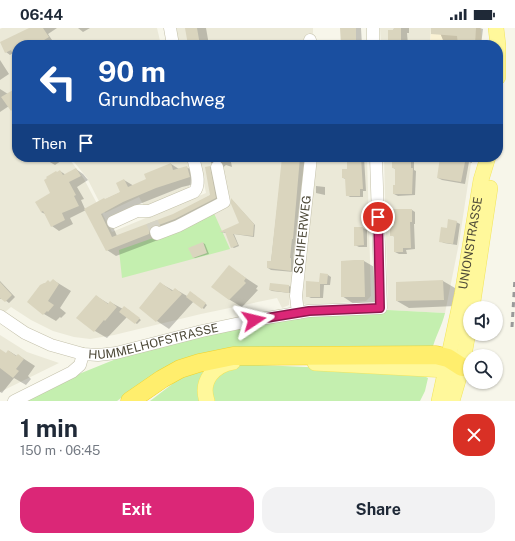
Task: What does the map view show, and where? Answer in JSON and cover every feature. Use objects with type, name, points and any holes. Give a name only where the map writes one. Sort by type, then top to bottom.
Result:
[{"type":"highway","points":[[130,401],[162,379],[180,369],[199,363],[233,356],[436,356],[452,365]]},
{"type":"main road","points":[[496,28],[497,40]]},
{"type":"main road","name":"UNIONSTRASSE","points":[[452,401],[452,365],[462,295],[481,180],[487,162]]},
{"type":"main road","name":"UNIONSTRASSE","points":[[473,301],[492,179],[490,162]]},
{"type":"main road","name":"UNIONSTRASSE","points":[[439,401],[463,338]]},
{"type":"main road","points":[[207,401],[205,393],[206,384],[212,372],[221,365],[239,361],[255,360],[452,365]]},
{"type":"street","points":[[170,28],[172,40]]},
{"type":"street","points":[[372,28],[373,40]]},
{"type":"street","points":[[152,222],[196,190],[198,183],[194,162]]},
{"type":"street","name":"SCHIFERWEG","points":[[298,312],[296,296],[310,162]]},
{"type":"street","name":"HUMMELHOFSTRASSE","points":[[14,401],[72,372],[80,365],[83,354],[98,355],[116,353],[202,331],[298,312],[380,308],[376,162]]},
{"type":"street","points":[[113,222],[138,211],[152,222],[157,234],[178,226],[224,202],[217,167]]},
{"type":"street","points":[[0,316],[12,325],[37,339],[51,345],[83,354]]},
{"type":"shaded area","points":[[157,28],[160,40],[12,40],[12,162],[72,162],[84,179],[112,232],[206,193],[200,162],[305,162],[289,305],[282,308],[277,298],[201,314],[114,335],[90,339],[74,337],[53,331],[31,320],[11,307],[4,313],[0,309],[0,29]]},
{"type":"shaded area","points":[[176,28],[313,28],[312,40],[178,40]]},
{"type":"shaded area","points":[[380,28],[431,28],[430,40],[381,40]]},
{"type":"shaded area","points":[[431,28],[481,28],[482,40],[430,40]]},
{"type":"shaded area","points":[[74,162],[188,162],[191,178],[188,189],[148,207],[144,206],[139,197],[105,213],[87,178]]},
{"type":"shaded area","points":[[314,162],[367,162],[371,296],[366,301],[306,305],[300,302]]},
{"type":"shaded area","points":[[384,162],[471,162],[459,243],[445,313],[388,310]]},
{"type":"shaded area","points":[[0,335],[27,352],[59,363],[0,392]]},
{"type":"green space","points":[[213,211],[230,249],[122,278],[119,250],[156,237]]},
{"type":"green space","points":[[388,310],[445,313],[432,350],[248,352],[132,390],[117,401],[25,401],[69,378],[116,359],[188,339],[240,328],[327,314]]},
{"type":"green space","points":[[239,364],[352,369],[422,375],[428,378],[425,391],[420,401],[212,401],[212,380],[215,376]]},
{"type":"green space","points":[[210,365],[201,401],[150,401],[179,377]]},
{"type":"building","points":[[29,28],[43,28],[49,37],[44,40],[12,40],[12,52],[11,50],[5,53],[0,42]]},
{"type":"building","points":[[185,28],[197,28],[199,40],[187,40]]},
{"type":"building","points":[[340,28],[356,28],[356,40],[341,40]]},
{"type":"building","points":[[394,28],[401,28],[401,40],[388,40],[388,30],[394,30]]},
{"type":"building","points":[[431,28],[476,28],[475,40],[457,40],[457,36],[431,34]]},
{"type":"building","points":[[12,91],[11,111],[1,97]]},
{"type":"building","points":[[281,162],[300,162],[290,258],[291,271],[267,268],[267,261],[271,261]]},
{"type":"building","points":[[347,162],[361,162],[363,189],[360,189],[360,196],[346,196],[345,178],[342,178],[342,169],[347,169]]},
{"type":"building","points":[[392,162],[411,162],[411,168],[413,168],[412,194],[393,194],[393,185],[395,185],[395,168],[392,168]]},
{"type":"building","points":[[439,162],[465,162],[461,182],[437,178]]},
{"type":"building","points":[[171,163],[173,170],[187,166],[190,177],[156,188],[123,202],[101,214],[112,237],[173,214],[210,195],[205,167],[210,166],[216,198],[175,219],[152,226],[149,234],[106,251],[84,209],[104,198],[105,199],[120,192],[116,183],[124,179],[128,187],[146,179],[144,174]]},
{"type":"building","points":[[76,168],[81,176],[69,182],[76,195],[74,196],[79,206],[62,213],[65,220],[51,227],[43,211],[41,212],[35,202],[50,193],[44,180],[56,171],[57,172],[60,170],[63,175]]},
{"type":"building","points":[[231,198],[254,224],[253,236],[233,234],[238,245],[231,248],[225,232],[219,232],[239,223],[231,204]]},
{"type":"building","points":[[393,209],[412,209],[412,222],[410,222],[411,248],[403,248],[403,252],[394,252],[394,236],[390,236],[390,226],[394,226]]},
{"type":"building","points":[[448,219],[457,221],[453,244],[439,242],[441,227],[447,228]]},
{"type":"building","points":[[354,227],[363,227],[364,245],[354,246]]},
{"type":"building","points":[[203,242],[207,253],[193,258],[188,248]]},
{"type":"building","points":[[364,260],[365,297],[341,297],[341,261]]},
{"type":"building","points":[[229,265],[246,278],[244,281],[246,283],[229,300],[211,287]]},
{"type":"building","points":[[320,273],[328,274],[327,284],[320,284],[320,297],[306,297],[306,281],[319,282]]},
{"type":"building","points":[[53,279],[59,284],[48,301],[54,305],[43,315],[27,302],[40,285],[48,280],[50,282]]},
{"type":"building","points":[[443,280],[444,300],[396,301],[396,282]]},
{"type":"building","points":[[0,282],[12,295],[5,302],[0,298]]},
{"type":"building","points":[[160,282],[172,291],[175,288],[182,294],[156,322],[139,308]]},
{"type":"building","points":[[270,283],[289,285],[289,293],[269,290]]},
{"type":"building","points":[[190,291],[206,303],[202,309],[186,297]]},
{"type":"building","points":[[96,295],[108,304],[110,301],[117,307],[94,332],[76,318]]},
{"type":"building","points":[[124,306],[140,318],[135,324],[119,312]]},
{"type":"building","points":[[0,349],[6,353],[8,350],[16,356],[18,354],[24,359],[16,369],[19,371],[13,378],[0,368]]},
{"type":"tunnel","points":[[152,222],[156,232]]},
{"type":"railway","points":[[512,327],[515,278]]},
{"type":"route","points":[[254,320],[298,312],[380,308],[378,217]]}]
